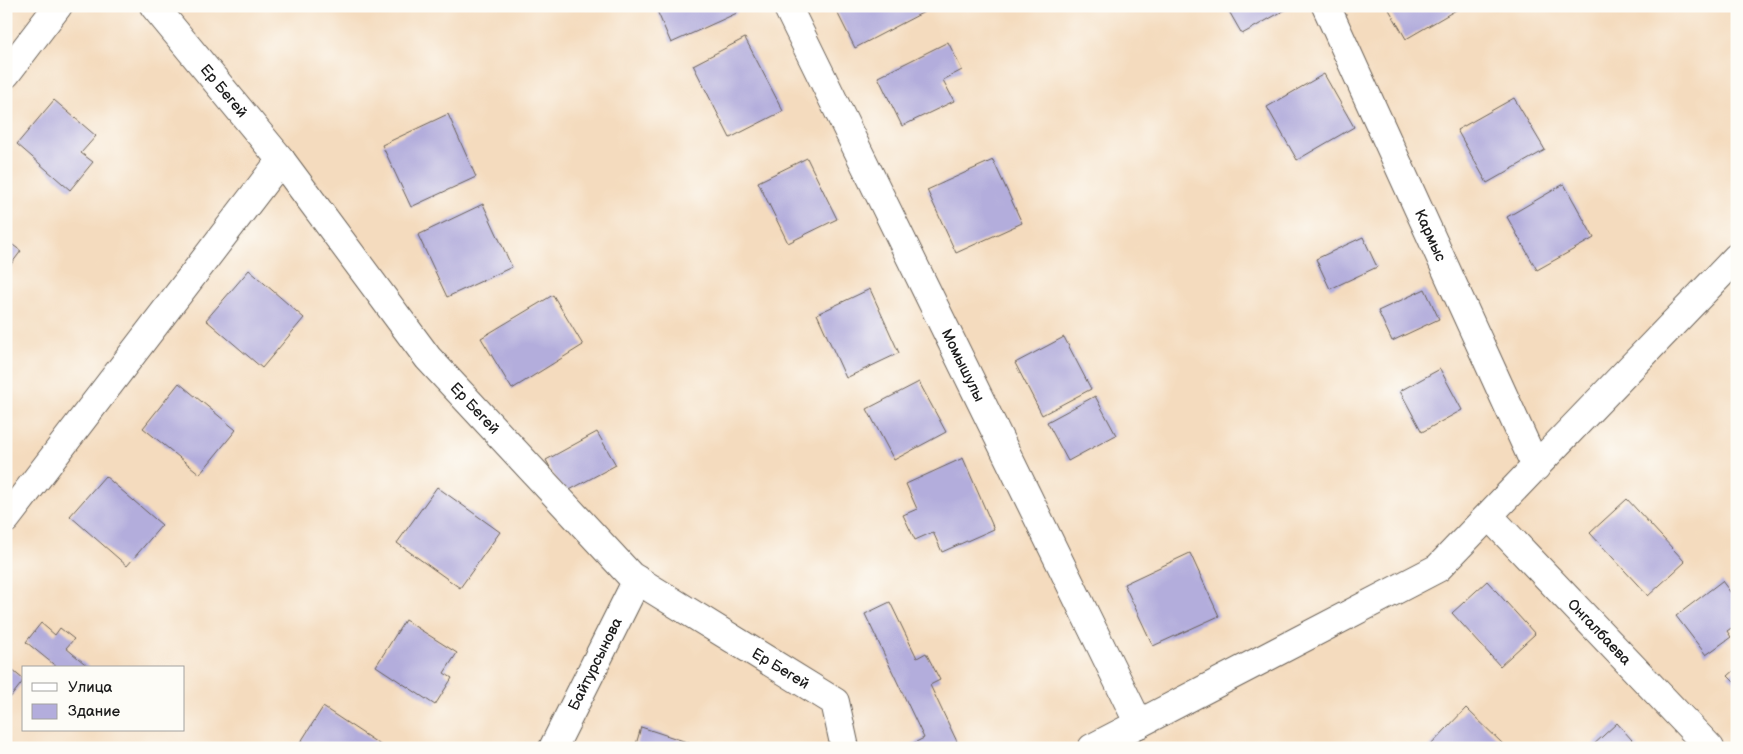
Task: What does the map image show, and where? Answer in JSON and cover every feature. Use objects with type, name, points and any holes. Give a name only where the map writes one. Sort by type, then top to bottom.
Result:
[{"type":"street","points":[[6,74],[58,6]]},
{"type":"street","name":"Ер Бегей","points":[[154,6],[281,160],[428,358],[630,576],[835,702],[845,748]]},
{"type":"street","name":"Момышулы","points":[[787,6],[1139,724]]},
{"type":"street","name":"Кармыс","points":[[1326,6],[1536,466]]},
{"type":"street","points":[[6,518],[281,160]]},
{"type":"street","points":[[1092,748],[1438,568],[1737,257]]},
{"type":"street","name":"Онгалбаева","points":[[1488,516],[1710,748]]},
{"type":"street","name":"Байтурсынова","points":[[554,748],[637,580]]},
{"type":"building","points":[[655,6],[734,6],[737,13],[671,43]]},
{"type":"building","points":[[834,6],[922,6],[924,12],[855,48]]},
{"type":"building","points":[[1226,6],[1292,6],[1242,34]]},
{"type":"building","points":[[1387,6],[1463,6],[1406,39]]},
{"type":"building","points":[[745,38],[783,111],[730,138],[693,65]]},
{"type":"building","points":[[948,42],[962,70],[943,80],[954,101],[902,126],[878,77]]},
{"type":"building","points":[[1324,74],[1354,127],[1297,160],[1267,107]]},
{"type":"building","points":[[1514,98],[1545,150],[1487,183],[1457,130]]},
{"type":"building","points":[[54,100],[96,136],[81,153],[93,162],[70,190],[17,144]]},
{"type":"building","points":[[448,114],[476,177],[411,207],[382,145]]},
{"type":"building","points":[[807,158],[837,219],[788,243],[758,182]]},
{"type":"building","points":[[993,160],[1022,223],[956,253],[927,190]]},
{"type":"building","points":[[1564,184],[1594,238],[1537,270],[1507,217]]},
{"type":"building","points":[[483,204],[512,267],[447,297],[418,235]]},
{"type":"building","points":[[1363,237],[1377,267],[1330,289],[1316,259]]},
{"type":"building","points":[[6,240],[21,251],[6,271]]},
{"type":"building","points":[[249,270],[304,318],[262,368],[206,320]]},
{"type":"building","points":[[870,289],[899,353],[846,378],[817,314]]},
{"type":"building","points":[[1425,289],[1439,319],[1392,341],[1378,311]]},
{"type":"building","points":[[553,295],[583,345],[512,389],[481,338]]},
{"type":"building","points":[[1064,337],[1091,389],[1042,415],[1015,363]]},
{"type":"building","points":[[1440,369],[1462,410],[1422,432],[1400,391]]},
{"type":"building","points":[[919,382],[946,432],[894,460],[867,409]]},
{"type":"building","points":[[179,383],[236,430],[200,474],[143,428]]},
{"type":"building","points":[[1095,396],[1116,435],[1068,461],[1047,422]]},
{"type":"building","points":[[597,432],[616,465],[564,493],[546,460]]},
{"type":"building","points":[[963,458],[994,529],[942,552],[933,532],[915,540],[903,515],[917,509],[906,484]]},
{"type":"building","points":[[105,476],[162,525],[127,566],[70,516]]},
{"type":"building","points":[[437,487],[500,532],[460,588],[397,543]]},
{"type":"building","points":[[1627,499],[1685,562],[1648,596],[1590,533]]},
{"type":"building","points":[[1190,553],[1219,616],[1153,646],[1124,584]]},
{"type":"building","points":[[1487,581],[1535,634],[1500,666],[1452,613]]},
{"type":"building","points":[[1722,581],[1737,601],[1737,624],[1727,631],[1731,637],[1706,655],[1676,616]]},
{"type":"building","points":[[890,602],[917,658],[926,653],[940,680],[930,685],[960,748],[904,748],[924,738],[865,614]]},
{"type":"building","points":[[405,620],[457,653],[444,673],[452,678],[435,705],[376,666]]},
{"type":"building","points":[[41,623],[55,635],[60,628],[74,639],[66,648],[88,666],[56,666],[26,642]]},
{"type":"building","points":[[6,665],[22,678],[22,683],[6,703]]},
{"type":"building","points":[[1737,668],[1737,685],[1728,676]]},
{"type":"building","points":[[323,707],[385,748],[297,748]]},
{"type":"building","points":[[1466,708],[1507,748],[1428,748]]},
{"type":"building","points":[[1617,723],[1639,748],[1590,748]]},
{"type":"building","points":[[641,727],[702,747],[702,748],[635,748]]}]
